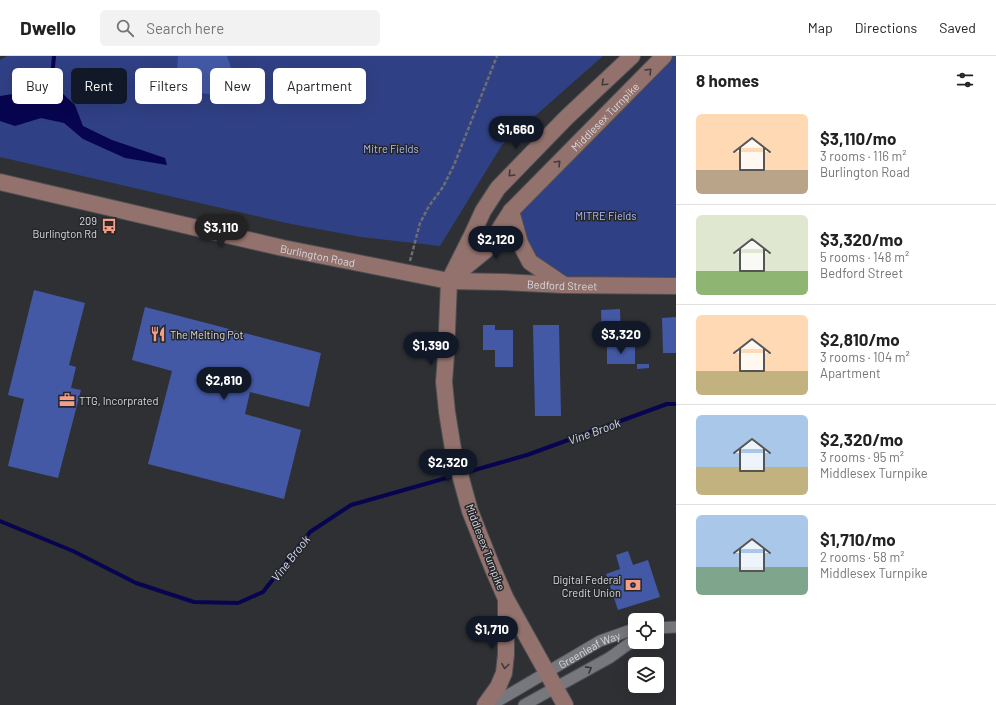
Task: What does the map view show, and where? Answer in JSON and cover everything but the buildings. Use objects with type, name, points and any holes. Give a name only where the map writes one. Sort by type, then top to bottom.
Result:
[{"type":"main road","name":"Middlesex Turnpike","points":[[565,705],[506,599],[484,549],[470,511],[453,449],[444,382],[449,280],[483,211],[498,188],[566,118],[632,56]]},
{"type":"main road","name":"Middlesex Turnpike","points":[[449,280],[486,250],[511,211],[664,56]]},
{"type":"main road","name":"Burlington Road","points":[[0,182],[283,248],[359,264],[449,280]]},
{"type":"main road","points":[[511,211],[520,243],[530,262],[564,285]]},
{"type":"main road","name":"Bedford Street","points":[[449,280],[564,285],[676,286]]},
{"type":"main road","points":[[485,705],[498,687],[504,673],[506,654],[506,599]]},
{"type":"street","name":"Greenleaf Way","points":[[491,705],[600,641],[628,632]]},
{"type":"street","name":"Greenleaf Way","points":[[524,705],[620,651],[628,644]]},
{"type":"path","points":[[407,272],[420,223],[428,206],[443,188],[454,165],[497,56]]},
{"type":"green space","name":"Mitre Fields","points":[[7,56],[603,56],[502,145],[440,246],[361,237],[291,224],[0,157],[0,60]]},
{"type":"green space","name":"MITRE Fields","points":[[664,56],[676,56],[676,286],[564,285],[530,262],[511,211]]},
{"type":"shaded area","points":[[12,94],[12,104],[63,104],[63,94],[71,101],[71,104],[75,105],[83,126],[112,140],[165,158],[167,165],[125,158],[83,139],[64,123],[41,118],[15,126],[0,121],[0,96]]},
{"type":"waterway","points":[[53,68],[54,56]]},
{"type":"waterway","name":"Vine Brook","points":[[464,473],[527,455],[667,404],[676,404]]},
{"type":"waterway","name":"Vine Brook","points":[[0,521],[73,551],[136,583],[194,602],[238,603],[263,592],[310,532],[351,505],[457,475]]},
{"type":"place","name":"209 Burlington Rd","points":[[109,226]]},
{"type":"place","name":"The Melting Pot","points":[[158,334]]},
{"type":"place","name":"TTG, Incorprated","points":[[67,400]]},
{"type":"place","name":"Digital Federal Credit Union","points":[[633,585]]}]
